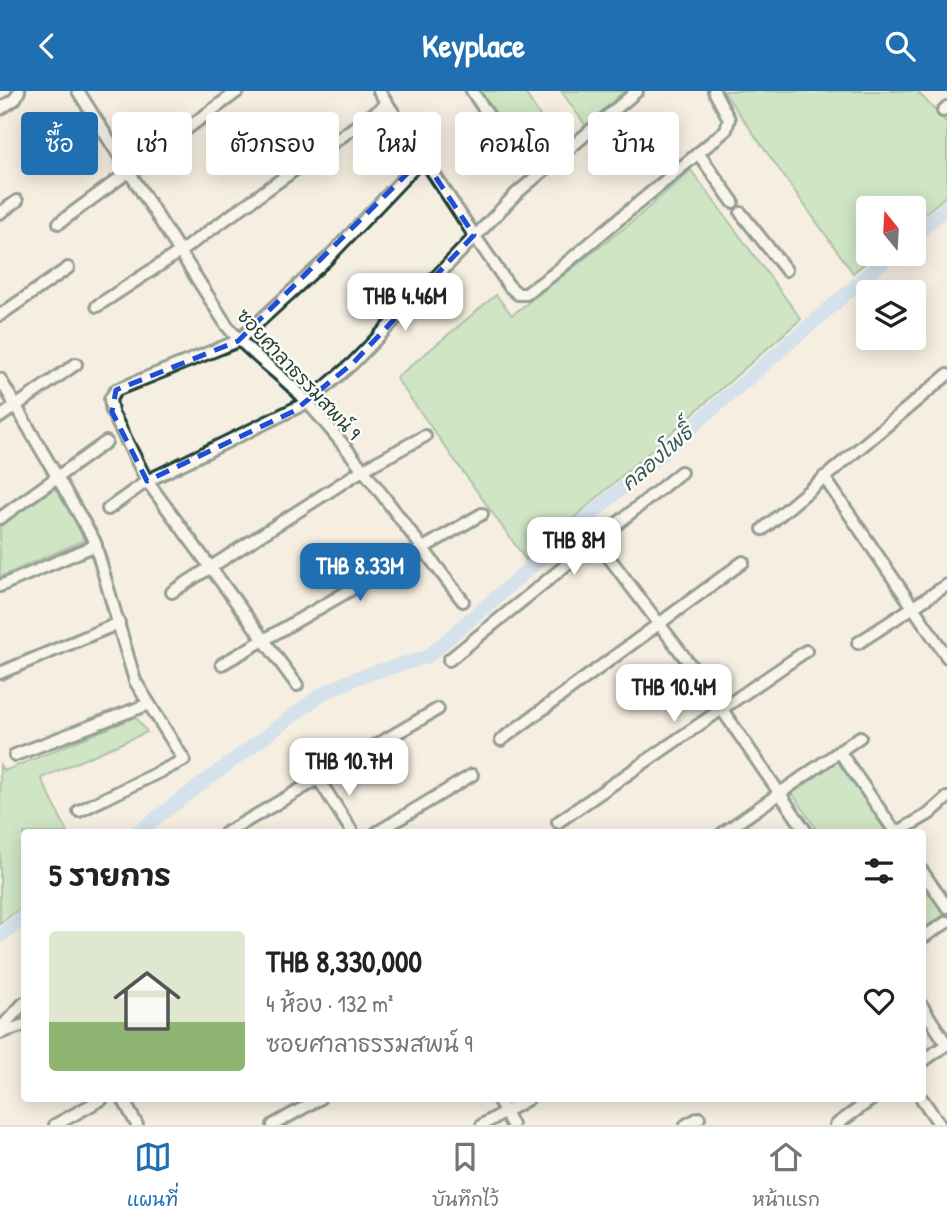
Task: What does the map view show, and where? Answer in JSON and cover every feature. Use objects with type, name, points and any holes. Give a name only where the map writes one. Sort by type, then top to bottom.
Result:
[{"type":"street","points":[[0,109],[15,99],[19,91]]},
{"type":"street","name":"ซอยศาลาธรรมสพน์ 9","points":[[78,91],[112,144]]},
{"type":"street","points":[[192,124],[238,91]]},
{"type":"street","points":[[379,91],[392,112]]},
{"type":"street","points":[[472,91],[486,112]]},
{"type":"street","points":[[108,509],[147,481],[308,403],[363,353],[517,193],[637,91]]},
{"type":"street","points":[[434,175],[509,286],[518,294],[526,294],[726,130],[729,119],[714,91]]},
{"type":"street","points":[[97,306],[181,251],[387,104]]},
{"type":"street","points":[[698,153],[733,202]]},
{"type":"street","points":[[59,223],[122,175]]},
{"type":"street","name":"ซอยศาลาธรรมสพน์ 9","points":[[132,175],[238,341],[308,403],[364,470],[463,601]]},
{"type":"street","points":[[297,685],[147,481],[112,412],[110,399],[116,390],[238,341],[327,259],[407,175]]},
{"type":"street","points":[[0,213],[17,201]]},
{"type":"street","points":[[741,213],[786,270]]},
{"type":"street","points":[[0,315],[68,268]]},
{"type":"street","points":[[0,417],[76,364]]},
{"type":"street","points":[[763,529],[947,376]]},
{"type":"street","points":[[0,379],[96,545],[135,681],[184,760],[79,811]]},
{"type":"street","points":[[172,592],[364,470],[425,436]]},
{"type":"street","points":[[0,519],[106,442]]},
{"type":"street","points":[[449,660],[681,472]]},
{"type":"street","points":[[824,477],[947,657]]},
{"type":"street","points":[[222,664],[482,514]]},
{"type":"street","points":[[595,539],[660,625],[804,829]]},
{"type":"street","points":[[0,586],[96,545]]},
{"type":"street","points":[[501,740],[743,562]]},
{"type":"street","points":[[858,643],[947,585]]},
{"type":"street","points":[[0,673],[119,623]]},
{"type":"street","points":[[558,822],[806,651]]},
{"type":"street","points":[[15,755],[149,704]]},
{"type":"street","points":[[233,829],[438,709]]},
{"type":"street","points":[[729,829],[860,737]]},
{"type":"street","points":[[839,751],[893,829]]},
{"type":"street","points":[[383,829],[472,775]]},
{"type":"street","points":[[319,780],[350,829]]},
{"type":"street","points":[[903,829],[929,814],[947,798]]},
{"type":"street","points":[[926,877],[947,907]]},
{"type":"street","points":[[926,935],[947,922]]},
{"type":"street","points":[[0,1031],[21,1006]]},
{"type":"street","points":[[926,1012],[947,1044],[926,1059]]},
{"type":"street","points":[[0,1031],[21,1026]]},
{"type":"street","points":[[55,1125],[97,1102]]},
{"type":"street","points":[[125,1102],[137,1125]]},
{"type":"street","points":[[273,1125],[314,1102]]},
{"type":"street","points":[[500,1102],[512,1125]]},
{"type":"street","points":[[482,1125],[523,1102]]},
{"type":"street","points":[[836,1125],[868,1102]]},
{"type":"street","points":[[924,1102],[940,1125]]},
{"type":"street","points":[[686,1125],[699,1118]]},
{"type":"highlighted area","points":[[423,158],[474,235],[353,363],[294,411],[147,481],[112,412],[116,390],[238,341]]},
{"type":"green space","points":[[480,91],[524,91],[537,112],[493,112]]},
{"type":"green space","points":[[561,91],[624,91],[601,112],[588,112],[586,126]]},
{"type":"green space","points":[[723,91],[917,91],[947,123],[947,195],[926,213],[926,196],[856,196],[856,266],[861,266],[853,273]]},
{"type":"green space","points":[[691,170],[801,319],[526,560],[396,378],[496,295],[512,315],[632,222]]},
{"type":"green space","points":[[54,489],[62,493],[84,540],[0,577],[0,526]]},
{"type":"green space","points":[[136,717],[147,732],[41,778],[66,829],[21,829],[21,907],[0,924],[0,765],[4,771]]},
{"type":"green space","points":[[838,761],[885,829],[816,829],[792,793]]},
{"type":"green space","points":[[926,887],[945,914],[926,926]]},
{"type":"waterway","name":"คลองโพธิ์","points":[[926,225],[947,207]]},
{"type":"waterway","name":"คลองโพธิ์","points":[[141,829],[323,693],[359,677],[427,657],[878,266]]},
{"type":"waterway","name":"คลองโพธิ์","points":[[0,936],[21,919]]}]
